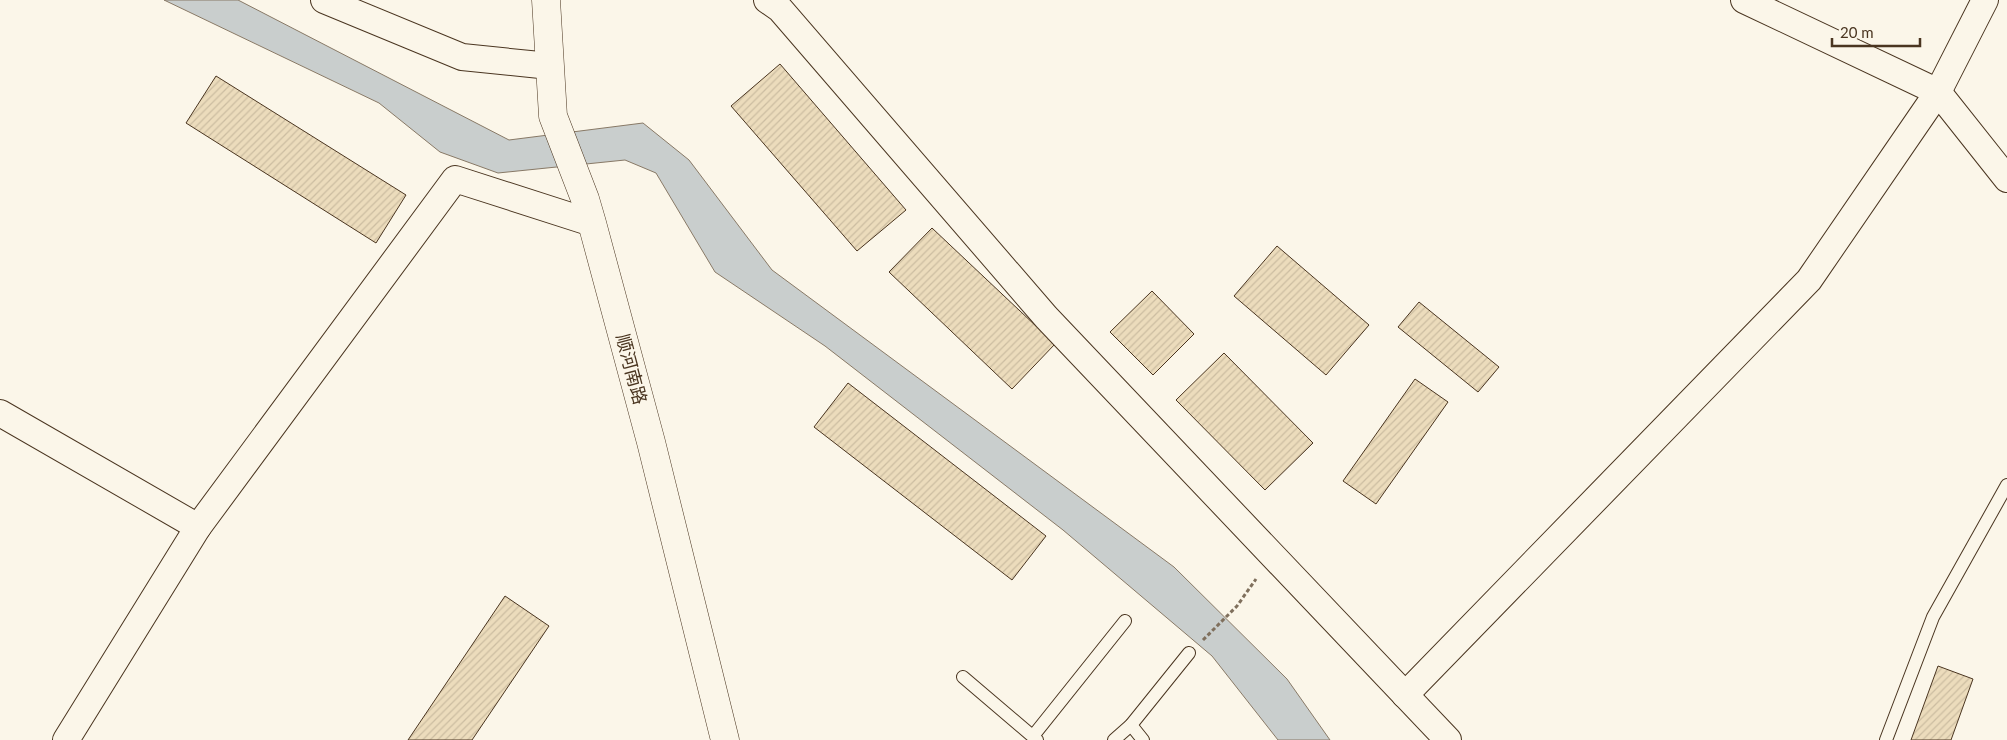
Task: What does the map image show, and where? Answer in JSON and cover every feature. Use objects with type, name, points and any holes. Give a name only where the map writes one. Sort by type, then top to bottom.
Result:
[{"type":"street","points":[[324,0],[462,57],[550,66]]},
{"type":"street","name":"顺河南路","points":[[546,0],[552,116],[589,211],[651,442],[725,740]]},
{"type":"street","points":[[1744,0],[1938,92],[2007,179]]},
{"type":"street","points":[[1405,695],[1809,280],[1938,92],[1985,0]]},
{"type":"street","points":[[779,3],[1046,317],[1448,740]]},
{"type":"street","points":[[66,740],[198,527],[455,179],[589,211]]},
{"type":"street","points":[[0,412],[198,527]]},
{"type":"lane","points":[[1886,740],[1933,617],[2007,485]]},
{"type":"lane","points":[[963,677],[1035,738],[1125,621]]},
{"type":"lane","points":[[1114,740],[1131,725],[1189,653]]},
{"type":"lane","points":[[1131,725],[1143,740]]},
{"type":"path","points":[[1189,653],[1237,606],[1273,556]]},
{"type":"shaded area","points":[[164,0],[238,0],[509,140],[643,123],[689,160],[772,270],[1174,567],[1287,679],[1330,740],[1278,740],[1212,656],[1063,530],[825,346],[715,272],[656,173],[625,160],[498,173],[440,152],[379,103]]},
{"type":"building","points":[[780,64],[906,210],[857,251],[731,106]]},
{"type":"building","points":[[216,76],[406,195],[376,243],[186,123]]},
{"type":"building","points":[[932,228],[1055,344],[1012,389],[889,272]]},
{"type":"building","points":[[1277,246],[1369,325],[1326,375],[1234,296]]},
{"type":"building","points":[[1152,291],[1194,334],[1153,375],[1110,332]]},
{"type":"building","points":[[1419,302],[1499,367],[1478,392],[1398,327]]},
{"type":"building","points":[[1224,353],[1313,443],[1265,490],[1176,400]]},
{"type":"building","points":[[1415,379],[1448,402],[1376,504],[1343,481]]},
{"type":"building","points":[[848,383],[1046,536],[1012,580],[814,427]]},
{"type":"building","points":[[505,596],[549,626],[472,740],[408,740]]},
{"type":"building","points":[[1938,666],[1973,679],[1951,740],[1911,740]]}]
